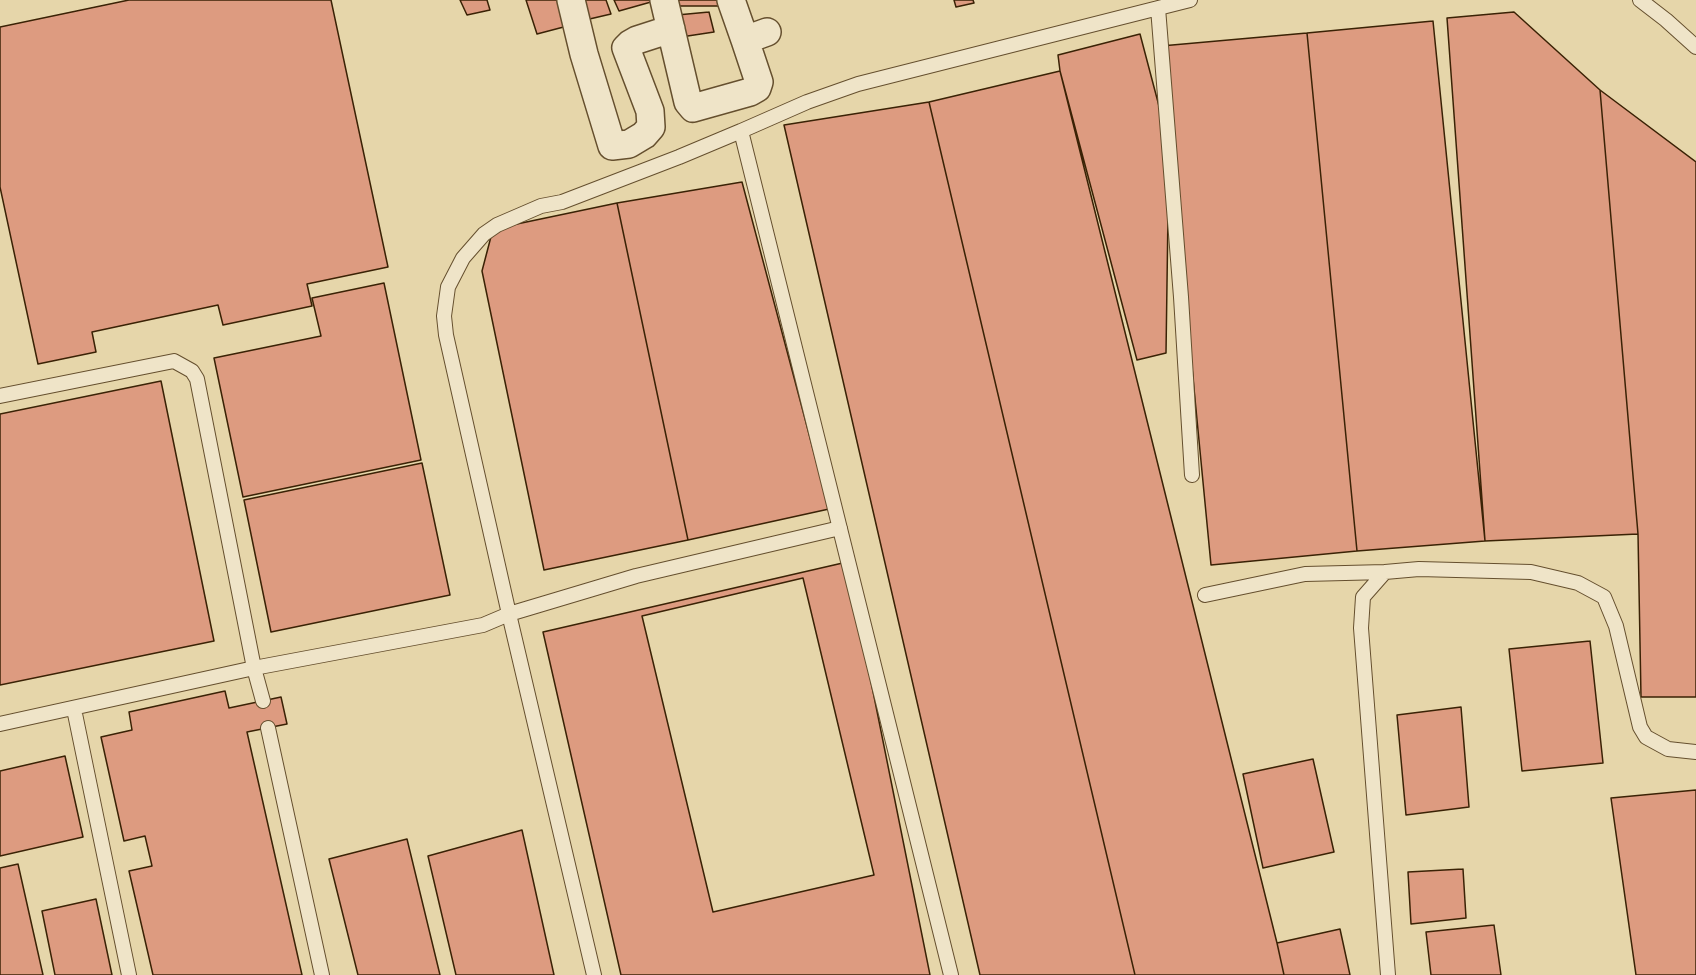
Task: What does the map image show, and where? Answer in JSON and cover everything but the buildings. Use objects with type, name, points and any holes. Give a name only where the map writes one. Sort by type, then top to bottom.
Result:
[{"type":"street","points":[[571,0],[584,54],[612,146],[628,144],[644,135],[651,127],[650,111],[626,48],[638,40],[671,29]]},
{"type":"street","points":[[664,0],[688,102],[693,108],[757,88],[759,81],[756,36],[731,0]]},
{"type":"lane","points":[[594,975],[446,335],[444,316],[448,287],[463,258],[484,234],[497,225],[541,206],[562,202],[679,157],[807,102],[858,84],[1190,0]]},
{"type":"lane","points":[[1640,0],[1696,47]]},
{"type":"lane","points":[[1158,8],[1181,297],[1192,475]]},
{"type":"lane","points":[[741,131],[951,975]]},
{"type":"lane","points":[[0,396],[174,361],[192,371],[196,379],[262,701]]},
{"type":"lane","points":[[0,724],[254,668],[483,625],[509,614],[636,576],[840,528]]},
{"type":"lane","points":[[1205,595],[1305,574],[1419,569],[1530,572],[1578,583],[1604,597],[1616,626],[1640,727],[1646,737],[1668,749],[1696,752]]},
{"type":"lane","points":[[1385,572],[1363,597],[1361,628],[1388,975]]},
{"type":"lane","points":[[74,709],[129,975]]},
{"type":"lane","points":[[268,728],[322,975]]}]
